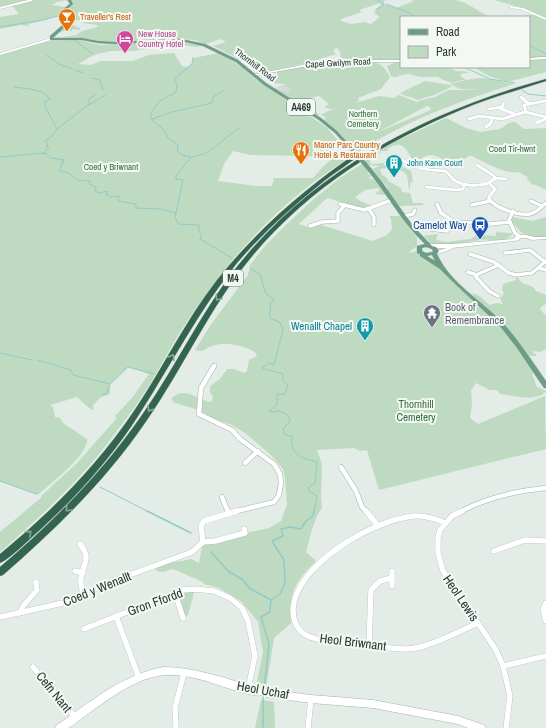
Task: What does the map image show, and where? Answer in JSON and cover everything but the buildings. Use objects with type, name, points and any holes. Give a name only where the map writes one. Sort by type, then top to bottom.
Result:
[{"type":"highway","name":"M4","points":[[0,559],[56,508],[113,446],[148,396],[192,322],[219,283],[256,239],[291,205],[342,165],[403,129],[442,111],[478,97],[546,77]]},
{"type":"highway","name":"M4","points":[[0,572],[58,520],[121,451],[152,406],[208,311],[247,257],[275,226],[304,200],[368,155],[416,128],[480,100],[546,80]]},
{"type":"main road","points":[[51,39],[50,38],[68,21],[63,12],[72,4],[69,0]]},
{"type":"main road","name":"Thornhill Road","points":[[51,39],[82,39],[119,43],[165,40],[190,42],[209,47],[240,63],[265,84],[324,123],[353,151],[378,179],[418,235],[435,249],[435,254],[443,268]]},
{"type":"main road","points":[[418,235],[418,251],[429,256],[435,254]]},
{"type":"main road","points":[[419,247],[430,246]]},
{"type":"main road","name":"Thornhill Road","points":[[422,254],[443,268],[501,325],[521,349],[546,386]]},
{"type":"street","points":[[0,8],[32,0]]},
{"type":"street","points":[[511,6],[522,8],[546,19]]},
{"type":"street","points":[[0,54],[51,39]]},
{"type":"street","points":[[530,59],[546,58]]},
{"type":"street","name":"Capel Gwilym Road","points":[[253,75],[313,64],[347,61],[400,60]]},
{"type":"street","points":[[521,98],[529,104]]},
{"type":"street","points":[[526,112],[524,106],[545,101]]},
{"type":"street","points":[[500,108],[504,103]]},
{"type":"street","points":[[489,109],[500,108],[514,114]]},
{"type":"street","points":[[469,119],[477,116],[492,119],[505,118],[514,114],[526,112],[546,118]]},
{"type":"street","points":[[536,122],[546,118]]},
{"type":"street","points":[[486,127],[491,123],[492,119]]},
{"type":"street","points":[[398,157],[406,164],[420,169],[437,167],[447,172],[454,180],[464,184],[490,184],[495,189],[489,197],[490,201]]},
{"type":"street","points":[[477,165],[495,178],[506,179]]},
{"type":"street","points":[[490,184],[495,178]]},
{"type":"street","points":[[426,187],[458,190],[463,189],[464,184]]},
{"type":"street","points":[[340,204],[358,209],[369,209],[380,203],[392,200]]},
{"type":"street","points":[[472,205],[490,201],[500,207],[531,214],[546,203]]},
{"type":"street","points":[[531,201],[542,206]]},
{"type":"street","points":[[437,204],[440,213],[456,223]]},
{"type":"street","points":[[310,226],[322,222],[338,221],[338,213],[345,206]]},
{"type":"street","points":[[369,209],[375,218],[374,225]]},
{"type":"street","points":[[404,216],[413,214],[415,210]]},
{"type":"street","points":[[513,211],[509,218],[514,228],[514,233],[525,238],[546,238]]},
{"type":"street","points":[[447,231],[450,226],[456,223],[490,224],[510,222]]},
{"type":"street","points":[[425,225],[430,229],[447,231],[452,234]]},
{"type":"street","points":[[430,246],[453,246],[517,240],[519,236]]},
{"type":"street","points":[[435,254],[453,246]]},
{"type":"street","points":[[470,254],[499,265],[509,272],[519,275],[532,273],[546,262],[530,250],[505,253]]},
{"type":"street","points":[[468,272],[477,275],[499,265]]},
{"type":"street","points":[[539,268],[546,270]]},
{"type":"street","points":[[477,275],[476,278],[489,291],[498,296]]},
{"type":"street","points":[[214,366],[200,389],[201,397],[198,411],[199,414],[232,430],[240,439],[271,461],[278,470],[281,483],[279,495],[276,500],[268,504],[210,518],[201,526],[203,542],[215,541],[245,533],[244,529]]},
{"type":"street","points":[[245,463],[258,451]]},
{"type":"street","points":[[341,467],[356,491],[362,507],[378,526]]},
{"type":"street","name":"Heol Lewis","points":[[506,728],[510,696],[503,666],[496,650],[443,571],[438,553],[438,538],[440,530],[452,516],[476,503],[517,491],[546,488]]},
{"type":"street","points":[[222,496],[229,514]]},
{"type":"street","name":"Heol Briwnant","points":[[446,523],[415,516],[402,518],[378,526],[346,542],[305,578],[298,589],[292,611],[296,627],[307,636],[406,649],[430,644],[478,622]]},
{"type":"street","points":[[494,551],[529,538],[546,541]]},
{"type":"street","name":"Coed y Wenallt","points":[[0,618],[56,606],[113,581],[192,552],[203,542]]},
{"type":"street","points":[[80,544],[88,558],[81,582],[83,594]]},
{"type":"street","points":[[75,571],[83,572]]},
{"type":"street","points":[[392,571],[392,586]]},
{"type":"street","points":[[369,645],[371,591],[378,581],[384,578],[392,578]]},
{"type":"street","points":[[20,613],[23,606],[36,590],[36,582]]},
{"type":"street","name":"Gron Ffordd","points":[[139,678],[116,616],[175,593],[195,589],[214,591],[230,598],[242,608],[248,622],[255,656],[248,690]]},
{"type":"street","points":[[175,593],[183,618]]},
{"type":"street","points":[[546,603],[543,610],[546,621]]},
{"type":"street","points":[[84,629],[116,616]]},
{"type":"street","points":[[503,666],[546,656]]},
{"type":"street","name":"Cefn Nant","points":[[33,667],[75,718]]},
{"type":"street","name":"Heol Uchaf","points":[[60,728],[117,690],[139,678],[155,672],[165,671],[199,675],[263,693],[381,705],[458,720],[481,728]]},
{"type":"street","points":[[176,728],[174,722],[184,673]]},
{"type":"street","points":[[308,728],[311,699]]},
{"type":"shaded area","points":[[286,84],[312,86],[319,95],[294,100],[274,88]]},
{"type":"green space","points":[[0,0],[62,0],[64,1],[55,2],[56,3],[51,5],[66,7],[69,3],[65,0],[386,0],[384,1],[384,4],[396,8],[414,1],[411,0],[456,0],[470,5],[488,16],[400,16],[400,60],[347,61],[340,56],[341,54],[337,47],[333,51],[336,54],[311,62],[261,73],[213,46],[226,42],[220,39],[206,44],[194,40],[181,39],[106,42],[83,38],[57,38],[76,35],[82,31],[97,27],[98,25],[82,23],[84,21],[75,20],[72,22],[72,25],[80,28],[80,30],[73,29],[71,32],[69,29],[57,34],[70,22],[71,19],[68,15],[28,24],[30,26],[21,25],[0,29],[0,17],[19,14],[12,6],[0,9]],"holes":[[[380,3],[382,5],[374,10],[376,11],[374,13],[380,17],[371,24],[364,22],[352,24],[341,21],[341,19],[362,12],[359,10]]]},
{"type":"green space","points":[[494,0],[546,0],[546,18],[522,8]]},
{"type":"green space","points":[[535,15],[546,19],[546,56],[530,58],[530,16],[526,16]]},
{"type":"green space","name":"Coed y Briwnant","points":[[74,39],[100,45],[179,41],[201,46],[196,47],[178,44],[133,51],[110,51],[94,55],[78,64],[91,65],[101,61],[133,61],[149,55],[174,53],[182,66],[187,67],[193,64],[193,58],[219,53],[241,66],[254,78],[326,127],[343,146],[312,156],[250,155],[233,151],[224,164],[218,181],[256,186],[272,186],[274,178],[313,178],[330,161],[340,154],[351,151],[355,155],[306,188],[283,207],[242,250],[223,272],[182,329],[141,398],[104,449],[62,495],[0,552],[0,532],[42,497],[41,496],[77,463],[117,418],[115,416],[132,398],[149,374],[128,367],[110,384],[110,394],[101,397],[93,405],[94,410],[89,408],[77,397],[50,405],[53,407],[55,417],[60,418],[63,423],[87,439],[86,446],[75,461],[38,495],[0,481],[0,55],[48,41]]},
{"type":"green space","points":[[530,59],[546,59],[546,72],[507,82],[489,76],[475,68],[530,68]]},
{"type":"green space","name":"Northern Cemetery","points":[[353,61],[374,62],[383,67],[390,77],[381,89],[358,98],[359,100],[355,103],[379,96],[394,98],[399,95],[419,103],[418,101],[435,97],[448,90],[482,90],[460,89],[450,84],[482,78],[514,84],[473,97],[414,121],[357,152],[324,120],[326,118],[320,115],[335,108],[331,109],[324,107],[329,104],[319,96],[306,99],[305,104],[308,105],[302,106],[279,92],[284,91],[287,94],[291,91],[285,84],[274,83],[275,81],[270,76],[277,74],[277,71],[308,65]],"holes":[[[420,103],[430,107],[431,110],[378,132],[427,106]]]},
{"type":"green space","points":[[400,61],[400,68],[453,68],[452,69],[456,71],[471,72],[460,74],[462,78],[467,79],[451,83],[449,80],[450,82],[438,77],[424,77],[407,74],[396,77],[398,78],[391,76],[387,66]]},
{"type":"green space","points":[[425,81],[451,85],[451,87],[434,95],[417,100],[400,93]]},
{"type":"green space","points":[[310,107],[320,115],[316,115],[305,108]]},
{"type":"green space","name":"Coed Tir-hwnt","points":[[446,118],[466,128],[480,132],[500,129],[509,123],[515,122],[524,129],[546,128],[546,190],[531,184],[530,181],[526,179],[529,178],[519,172],[508,172],[502,170],[472,156],[469,156],[454,165],[435,155],[422,158],[423,160],[413,160],[403,146],[397,145],[387,149],[388,151],[382,151],[370,159],[370,163],[384,163],[384,165],[401,166],[411,171],[413,182],[410,183],[409,189],[407,175],[395,169],[380,169],[382,175],[387,178],[388,181],[401,188],[402,192],[410,193],[413,203],[422,203],[424,205],[401,206],[396,204],[386,189],[388,188],[372,169],[380,166],[369,165],[365,161],[390,144]]},
{"type":"green space","name":"Thornhill Cemetery","points":[[362,164],[369,172],[367,173],[372,176],[368,178],[376,180],[386,193],[385,195],[375,194],[380,190],[379,188],[365,190],[355,197],[372,206],[366,207],[354,206],[327,198],[299,224],[311,228],[321,225],[373,241],[387,235],[392,229],[391,219],[389,216],[401,216],[417,238],[417,246],[409,252],[411,253],[415,251],[441,270],[498,324],[500,324],[472,293],[480,296],[489,305],[497,303],[503,304],[500,299],[504,293],[502,290],[503,284],[516,280],[516,276],[522,283],[533,287],[536,291],[546,295],[546,304],[540,309],[546,316],[546,349],[540,352],[534,351],[533,353],[536,354],[536,356],[530,356],[510,332],[507,335],[535,372],[532,374],[537,387],[546,391],[546,393],[542,391],[544,394],[538,396],[527,398],[517,397],[500,394],[497,390],[490,390],[476,383],[471,390],[472,404],[470,418],[478,424],[545,396],[546,449],[379,490],[367,450],[360,451],[354,448],[317,450],[322,464],[322,508],[310,535],[306,552],[316,561],[294,589],[291,603],[291,623],[274,638],[266,689],[256,687],[263,652],[258,622],[241,601],[219,588],[204,584],[203,582],[173,569],[163,572],[157,571],[154,566],[191,559],[199,563],[203,542],[269,528],[281,521],[287,504],[283,469],[271,455],[245,433],[232,425],[210,417],[199,410],[175,403],[171,399],[176,395],[185,393],[211,402],[213,397],[210,392],[210,386],[220,379],[227,369],[234,369],[244,373],[247,371],[249,360],[257,356],[255,352],[249,349],[235,345],[222,344],[209,347],[203,351],[195,350],[212,323],[248,275],[250,265],[265,246],[314,199],[340,178]]},
{"type":"green space","points":[[512,217],[532,221],[546,217],[546,237],[532,237],[522,233],[510,220]]},
{"type":"green space","points":[[496,232],[512,233],[512,235],[501,240],[479,240],[444,245],[431,244],[422,237],[433,244],[423,236],[438,234],[436,240],[446,242],[471,239],[477,235],[496,236]]},
{"type":"green space","points":[[195,589],[188,615],[183,618],[175,593]]},
{"type":"green space","points":[[261,700],[274,702],[275,728],[255,728]]},
{"type":"waterway","points":[[378,0],[383,4]]},
{"type":"waterway","points":[[386,4],[410,13],[414,16]]},
{"type":"waterway","points":[[377,9],[383,5]]},
{"type":"waterway","points":[[0,27],[43,20],[61,15]]},
{"type":"waterway","points":[[74,40],[93,54]]},
{"type":"waterway","points":[[530,46],[546,54]]},
{"type":"waterway","points":[[47,55],[59,64],[72,69]]},
{"type":"waterway","points":[[152,119],[150,114],[160,101],[176,92],[177,85],[174,79],[192,64],[193,58]]},
{"type":"waterway","points":[[466,68],[490,79],[515,83]]},
{"type":"waterway","points":[[75,70],[83,73]]},
{"type":"waterway","points":[[92,78],[100,80],[103,90]]},
{"type":"waterway","points":[[14,87],[38,91],[47,95],[50,99],[45,102],[45,106],[57,129]]},
{"type":"waterway","points":[[152,119],[172,112],[212,103],[213,97],[224,90]]},
{"type":"waterway","points":[[522,90],[528,94],[546,96]]},
{"type":"waterway","points":[[57,129],[89,104],[89,99],[95,95]]},
{"type":"waterway","points":[[89,105],[105,95]]},
{"type":"waterway","points":[[152,119],[164,130],[168,138],[178,145],[177,150],[182,155],[191,157],[176,176],[176,179],[183,180],[176,213]]},
{"type":"waterway","points":[[192,157],[199,156],[211,150],[239,128]]},
{"type":"waterway","points":[[57,129],[51,137],[45,141],[48,145],[46,146],[49,147],[43,154],[46,153],[51,158],[65,160],[62,161],[64,163],[61,163],[60,171],[68,173],[78,180],[90,181],[90,184],[96,187],[95,191],[100,193],[108,191],[106,194],[110,197],[119,196],[118,201],[136,204],[136,208],[161,209],[176,213]]},
{"type":"waterway","points":[[0,157],[43,153]]},
{"type":"waterway","points":[[176,213],[175,217],[178,224],[199,225],[199,232],[202,235],[200,239],[232,258]]},
{"type":"waterway","points":[[251,269],[260,274],[266,294],[274,299],[270,305],[271,309],[269,314],[271,319],[280,322],[283,330],[274,365],[269,363],[262,368],[283,374],[283,380],[288,386],[285,394],[277,394],[277,404],[269,412],[280,411],[288,415],[290,421],[283,429],[285,435],[292,436],[293,448],[295,452],[306,459],[317,462],[315,483],[308,488],[310,492],[317,496],[314,512]]},
{"type":"waterway","points":[[0,353],[32,360]]},
{"type":"waterway","points":[[38,360],[71,370],[73,375],[110,384]]},
{"type":"waterway","points":[[110,384],[128,367],[154,374]]},
{"type":"waterway","points":[[102,395],[106,394],[110,384]]},
{"type":"waterway","points":[[0,481],[36,494],[37,493]]},
{"type":"waterway","points":[[100,487],[149,512]]},
{"type":"waterway","points":[[271,600],[280,594],[285,583],[284,560],[272,541],[283,536],[281,529],[290,527],[301,529],[306,521],[313,516],[314,511]]},
{"type":"waterway","points":[[149,512],[191,533]]},
{"type":"waterway","points":[[211,552],[228,571],[243,580],[249,588],[271,600]]},
{"type":"waterway","points":[[264,690],[269,644],[261,617],[270,612],[271,600]]},
{"type":"waterway","points":[[263,695],[263,728]]},
{"type":"place","name":"Traveller's Rest","points":[[67,32]]},
{"type":"place","name":"New House Country Hotel","points":[[125,54]]},
{"type":"place","name":"Manor Parc Country Hotel & Restaurant","points":[[301,165]]},
{"type":"place","name":"John Kane Court","points":[[394,178]]},
{"type":"place","name":"Camelot Way","points":[[480,240]]},
{"type":"place","name":"Book of Remembrance","points":[[432,328]]},
{"type":"place","name":"Wenallt Chapel","points":[[365,341]]}]
